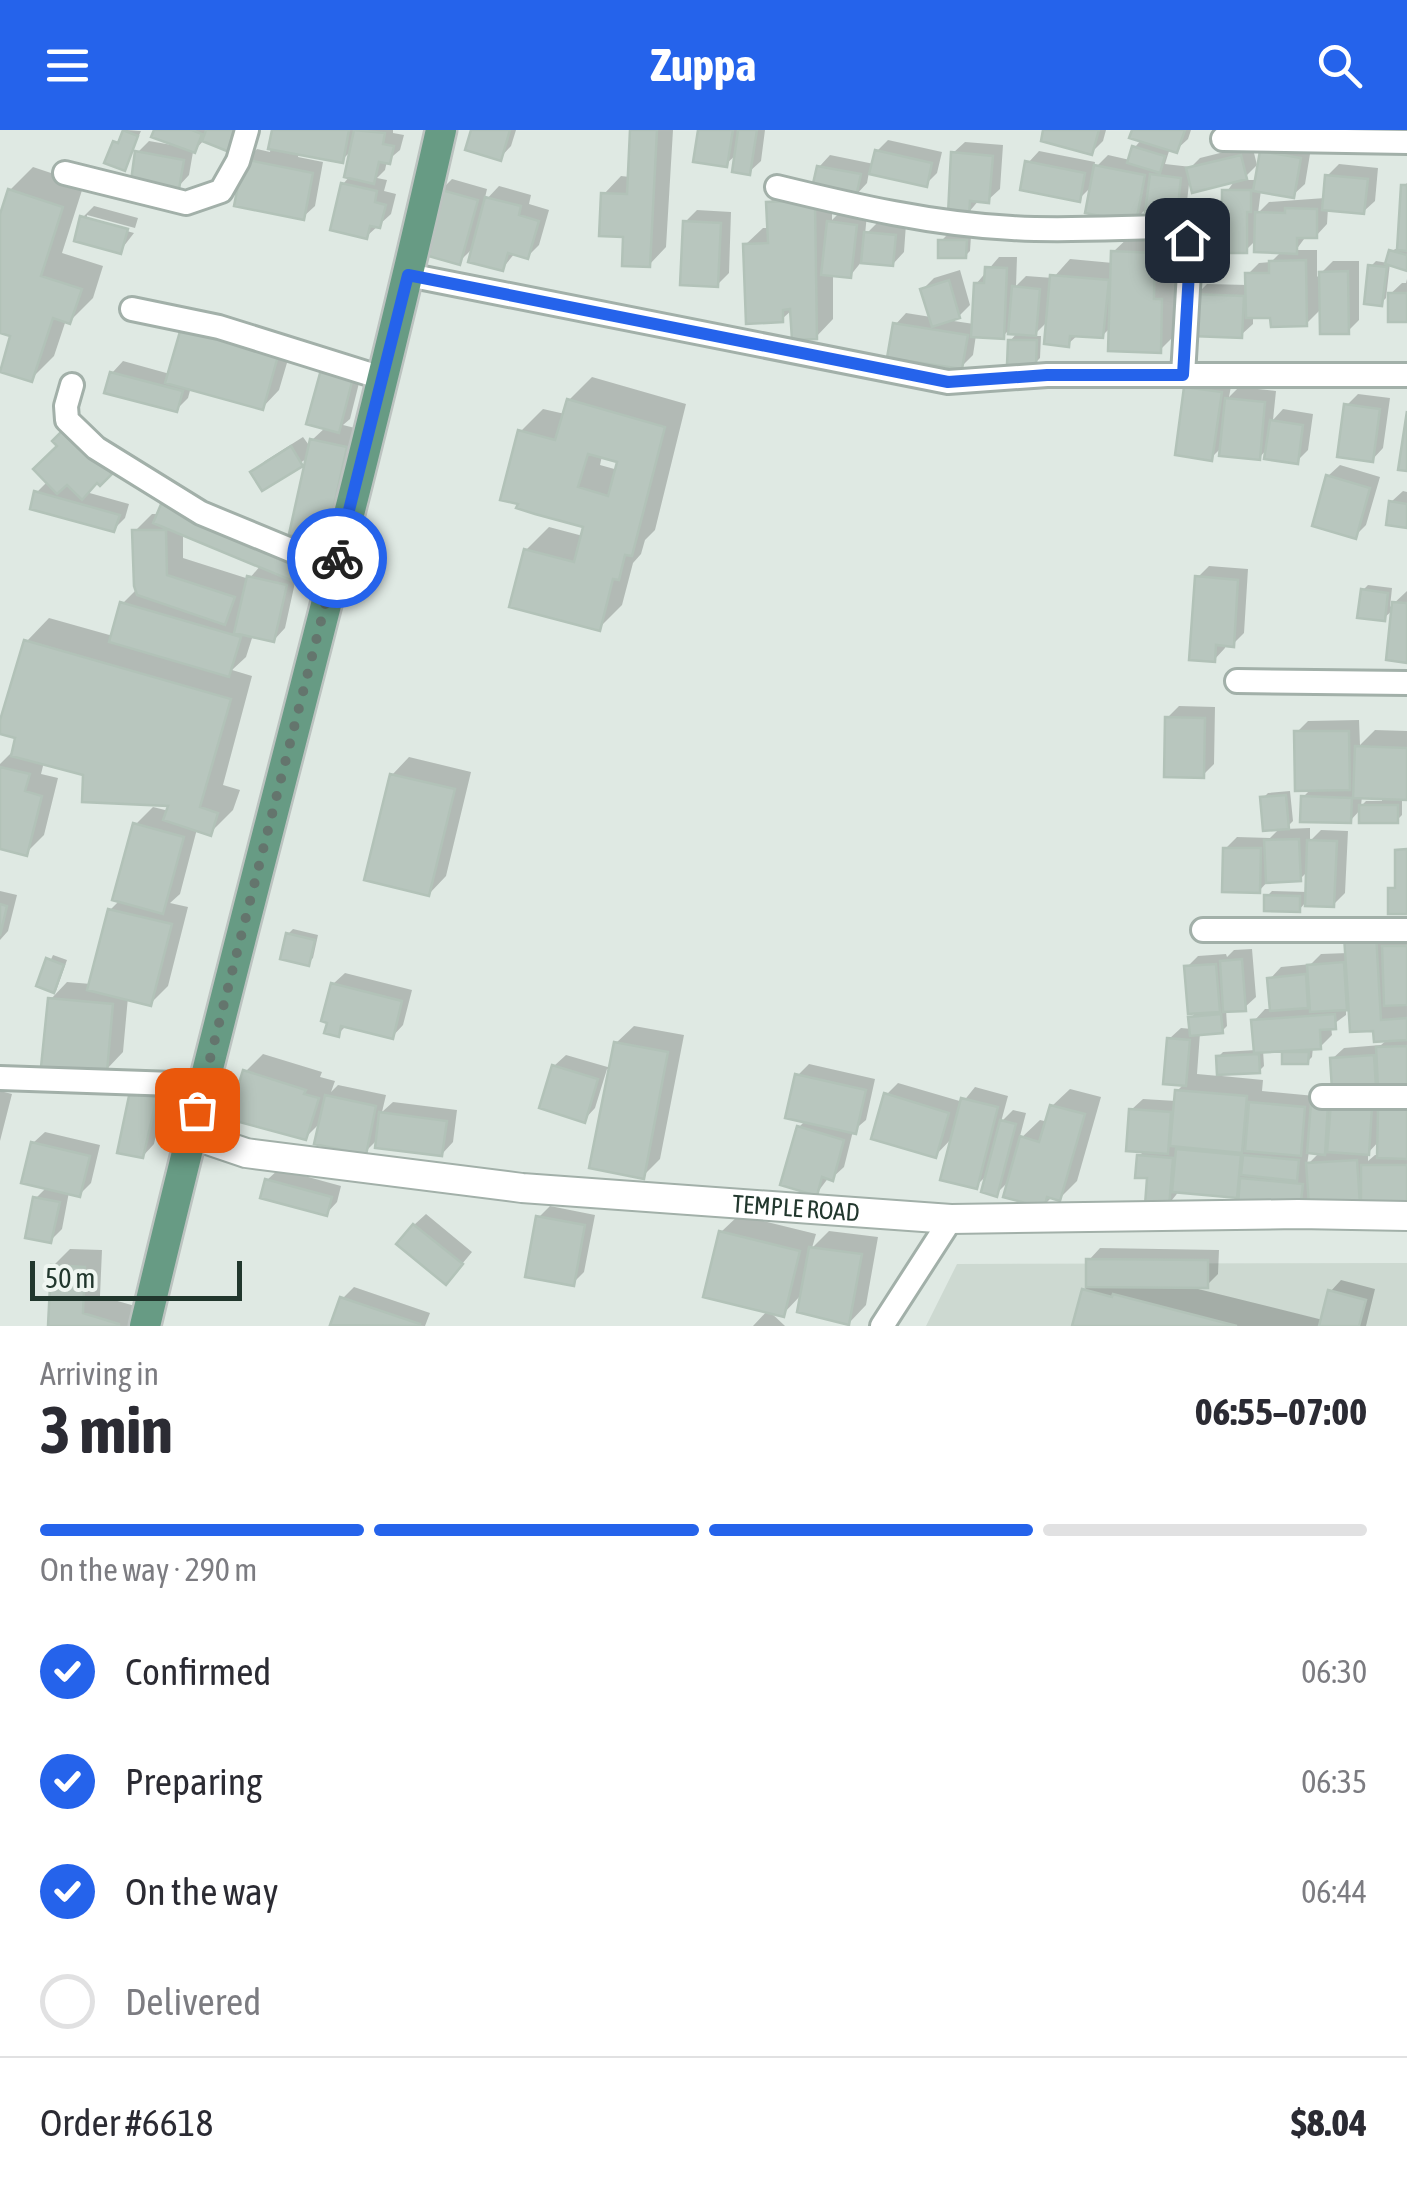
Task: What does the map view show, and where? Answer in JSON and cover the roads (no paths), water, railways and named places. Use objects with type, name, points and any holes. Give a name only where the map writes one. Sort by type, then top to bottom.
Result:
[{"type":"main road","points":[[145,1326],[441,130]]},
{"type":"street","points":[[65,173],[186,203],[221,191],[238,161],[247,130]]},
{"type":"street","points":[[1222,139],[1407,142]]},
{"type":"street","points":[[777,187],[923,219],[970,225],[1175,231],[1187,240],[1190,255],[1183,375]]},
{"type":"street","points":[[408,275],[948,382],[1047,375],[1407,375]]},
{"type":"street","points":[[132,309],[218,327],[382,378]]},
{"type":"street","points":[[72,384],[67,420],[96,448],[201,512],[334,568]]},
{"type":"street","points":[[1237,680],[1407,682]]},
{"type":"street","points":[[1203,930],[1407,930]]},
{"type":"street","points":[[0,1078],[203,1085]]},
{"type":"street","points":[[1322,1097],[1407,1098]]},
{"type":"street","name":"TEMPLE ROAD","points":[[190,1134],[246,1153],[522,1188],[950,1219],[1407,1216]]},
{"type":"street","points":[[882,1326],[950,1219]]}]
